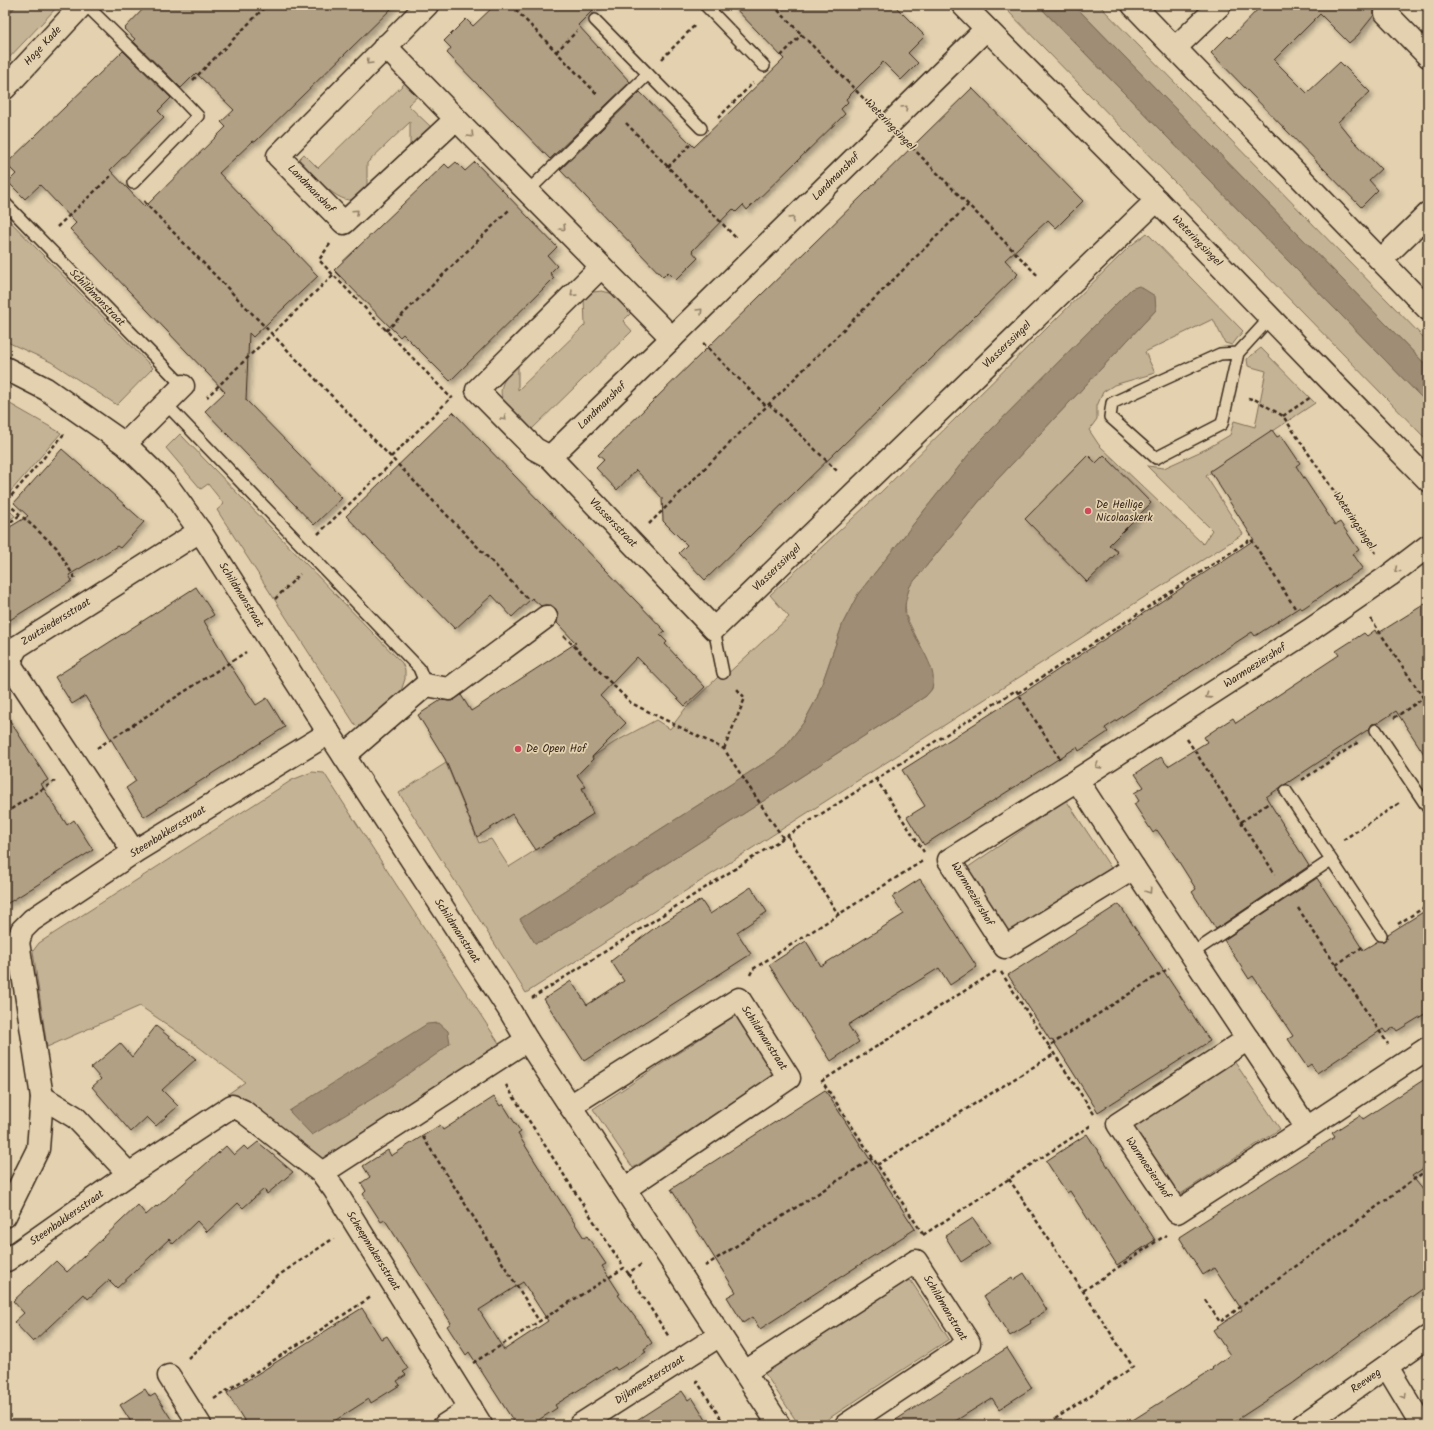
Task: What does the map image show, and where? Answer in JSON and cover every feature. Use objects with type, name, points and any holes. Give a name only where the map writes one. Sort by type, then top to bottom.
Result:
[{"type":"street","name":"Hoge Kade","points":[[5,88],[82,5]]},
{"type":"street","name":"Landmanshof","points":[[344,223],[278,156],[427,5]]},
{"type":"street","name":"Weteringsingel","points":[[963,5],[1157,200],[1428,480]]},
{"type":"street","points":[[1133,5],[1428,309]]},
{"type":"street","points":[[1175,48],[1220,5]]},
{"type":"street","points":[[1386,13],[1428,56]]},
{"type":"street","name":"Landmanshof","points":[[550,457],[986,29]]},
{"type":"street","points":[[386,46],[456,120],[601,267],[679,332]]},
{"type":"street","points":[[344,223],[456,120]]},
{"type":"street","name":"Vlasserssingel","points":[[714,628],[1157,200]]},
{"type":"street","points":[[1381,260],[1428,214]]},
{"type":"street","points":[[477,390],[601,267]]},
{"type":"street","name":"Schildmanstraat","points":[[5,368],[46,389],[125,444],[167,485],[200,531],[329,733],[510,1011],[527,1040],[779,1425]]},
{"type":"street","name":"Schildmanstraat","points":[[125,444],[183,386]]},
{"type":"street","name":"Vlassersstraat","points":[[477,390],[535,450],[550,457],[714,628]]},
{"type":"street","name":"Zoutziedersstraat","points":[[134,852],[11,666],[12,656],[16,647],[200,531]]},
{"type":"street","name":"Warmoeziershof","points":[[1134,868],[1005,947],[949,860],[1310,630],[1358,598],[1428,546]]},
{"type":"street","points":[[344,756],[426,685],[449,689],[546,617]]},
{"type":"street","name":"Steenbakkersstraat","points":[[5,1216],[38,1149],[42,1097],[11,942],[32,920],[134,852],[329,733]]},
{"type":"street","points":[[1076,780],[1308,1128]]},
{"type":"street","name":"Schildmanstraat","points":[[570,1106],[739,999],[790,1078],[625,1189]]},
{"type":"street","points":[[1109,1123],[1248,1039]]},
{"type":"street","points":[[328,1181],[410,1117],[527,1040]]},
{"type":"street","points":[[1177,1212],[1308,1128],[1428,1048]]},
{"type":"street","points":[[42,1097],[75,1117],[129,1174]]},
{"type":"street","name":"Steenbakkersstraat","points":[[5,1259],[7,1260],[129,1174],[232,1106]]},
{"type":"street","name":"Scheepmakersstraat","points":[[232,1106],[243,1111],[328,1181],[476,1417]]},
{"type":"street","name":"Warmoeziershof","points":[[1109,1123],[1177,1212]]},
{"type":"street","points":[[745,1372],[916,1261]]},
{"type":"street","name":"Schildmanstraat","points":[[846,1425],[969,1343],[916,1261]]},
{"type":"street","name":"Dijkmeesterstraat","points":[[580,1425],[720,1335]]},
{"type":"street","name":"Reeweg","points":[[1303,1425],[1428,1337]]},
{"type":"street","points":[[1387,1367],[1422,1425]]},
{"type":"street","points":[[169,1376],[196,1419]]},
{"type":"street","points":[[445,1425],[476,1417]]},
{"type":"lane","points":[[86,5],[198,116],[133,183]]},
{"type":"lane","points":[[710,7],[764,66]]},
{"type":"lane","points":[[595,20],[701,128]]},
{"type":"lane","points":[[527,192],[648,74]]},
{"type":"lane","name":"Schildmanstraat","points":[[5,203],[183,386]]},
{"type":"lane","points":[[1238,353],[1220,354],[1112,403],[1110,417],[1156,458],[1222,424],[1238,353],[1270,318]]},
{"type":"lane","points":[[166,404],[419,668],[426,685]]},
{"type":"lane","points":[[714,628],[722,673]]},
{"type":"lane","points":[[1376,730],[1424,799]]},
{"type":"lane","points":[[1286,791],[1381,935]]},
{"type":"lane","points":[[1192,954],[1328,856]]},
{"type":"path","points":[[178,96],[267,5]]},
{"type":"path","points":[[511,5],[754,257]]},
{"type":"path","name":"Weteringsingel","points":[[773,5],[1058,296]]},
{"type":"path","points":[[648,74],[710,7]]},
{"type":"path","points":[[777,59],[802,34]]},
{"type":"path","points":[[715,121],[756,80]]},
{"type":"path","points":[[668,167],[694,142]]},
{"type":"path","points":[[42,242],[114,174],[133,183],[147,205],[391,457],[451,398],[477,390]]},
{"type":"path","points":[[386,331],[527,192]]},
{"type":"path","points":[[631,542],[968,205]]},
{"type":"path","points":[[344,223],[319,260],[451,398]]},
{"type":"path","points":[[182,421],[333,275]]},
{"type":"path","points":[[679,332],[768,405],[857,491]]},
{"type":"path","points":[[1283,416],[1332,382]]},
{"type":"path","name":"Weteringsingel","points":[[1230,392],[1256,400],[1283,416],[1390,575]]},
{"type":"path","points":[[82,414],[6,502],[56,547],[89,601]]},
{"type":"path","points":[[304,548],[394,461]]},
{"type":"path","points":[[5,526],[20,515]]},
{"type":"path","points":[[1018,693],[1251,539],[1310,630]]},
{"type":"path","points":[[255,618],[315,560]]},
{"type":"path","points":[[1358,598],[1428,705]]},
{"type":"path","points":[[5,812],[268,638]]},
{"type":"path","points":[[722,673],[745,698],[724,749]]},
{"type":"path","points":[[510,1011],[1016,690],[1076,780]]},
{"type":"path","points":[[1241,822],[1424,698]]},
{"type":"path","points":[[739,770],[783,838]]},
{"type":"path","points":[[739,999],[753,969],[928,858],[876,779]]},
{"type":"path","points":[[1328,856],[1424,799]]},
{"type":"path","points":[[788,836],[838,914]]},
{"type":"path","points":[[1049,1046],[1192,954]]},
{"type":"path","points":[[923,1234],[822,1081],[999,969],[1054,1054],[1109,1123]]},
{"type":"path","points":[[877,1165],[1054,1054]]},
{"type":"path","points":[[492,1063],[628,1273],[664,1249]]},
{"type":"path","points":[[410,1117],[539,1321]]},
{"type":"path","points":[[916,1261],[923,1234],[1094,1124],[1109,1123]]},
{"type":"path","points":[[684,1280],[873,1158]]},
{"type":"path","points":[[1205,1300],[1220,1322],[1428,1169]]},
{"type":"path","points":[[1009,1178],[1133,1367],[1046,1425]]},
{"type":"path","points":[[1083,1291],[1168,1234],[1177,1212]]},
{"type":"path","points":[[169,1376],[279,1275],[356,1224]]},
{"type":"path","points":[[451,1377],[624,1268]]},
{"type":"path","points":[[196,1419],[393,1283]]},
{"type":"shaded area","points":[[5,5],[59,5],[5,62]]},
{"type":"shaded area","points":[[5,5],[17,5],[5,18]]},
{"type":"shaded area","points":[[1002,5],[1038,5],[1428,404],[1428,441]]},
{"type":"shaded area","points":[[1038,5],[1074,5],[1428,367],[1428,404]]},
{"type":"shaded area","points":[[1074,5],[1099,5],[1428,342],[1428,367]]},
{"type":"shaded area","points":[[408,80],[421,93],[408,105],[432,128],[410,149],[410,122],[367,163],[367,191],[357,199],[349,200],[341,198],[317,179],[299,159],[304,154],[318,168]]},
{"type":"shaded area","points":[[5,216],[153,368],[117,405],[51,362],[5,341]]},
{"type":"shaded area","points":[[1147,233],[1243,331],[1232,345],[1225,343],[1213,319],[1145,352],[1155,373],[1114,385],[1103,392],[1097,406],[1097,419],[1089,430],[1099,445],[1203,544],[1212,530],[1147,466],[1164,468],[1206,449],[1230,435],[1234,421],[1255,427],[1266,371],[1248,366],[1247,359],[1261,348],[1315,403],[1206,476],[1243,534],[526,993],[399,793],[446,763],[479,843],[491,839],[509,867],[593,814],[582,788],[585,787],[577,775],[593,759],[592,757],[615,742],[656,720],[670,729],[685,709],[719,676],[722,679],[789,617],[770,595],[880,493],[1129,247]],"holes":[[[1131,289],[1156,310],[995,482],[910,586],[905,601],[906,616],[927,659],[933,682],[932,689],[926,696],[661,867],[545,940],[535,943],[520,919],[775,756],[785,747],[804,722],[817,698],[843,623],[858,594],[977,444]]]},
{"type":"shaded area","points":[[1139,286],[1155,296],[1156,310],[995,482],[910,586],[905,605],[906,617],[929,661],[932,671],[932,689],[926,696],[661,867],[545,940],[535,943],[520,919],[775,756],[785,747],[804,722],[817,698],[843,623],[858,594],[977,444],[1131,289]]},
{"type":"shaded area","points":[[602,291],[614,294],[632,312],[623,321],[632,331],[530,431],[513,414],[503,399],[501,392],[503,383],[508,374],[518,363],[518,390],[585,325],[584,298],[593,292]]},
{"type":"shaded area","points":[[5,401],[61,433],[5,498]]},
{"type":"shaded area","points":[[180,434],[402,663],[405,670],[405,679],[401,691],[366,724],[356,726],[217,510],[224,504],[208,484],[201,489],[166,448]]},
{"type":"shaded area","points":[[5,506],[15,516],[5,523]]},
{"type":"shaded area","points":[[312,772],[324,773],[502,1048],[322,1167],[228,1094],[245,1082],[191,1041],[140,1006],[47,1047],[33,951],[39,943],[292,780]]},
{"type":"shaded area","points":[[1066,800],[1111,868],[1005,938],[961,872]]},
{"type":"shaded area","points":[[736,1015],[776,1073],[633,1168],[593,1109]]},
{"type":"shaded area","points":[[439,1023],[448,1031],[450,1043],[441,1051],[380,1094],[312,1135],[289,1111],[427,1024]]},
{"type":"shaded area","points":[[1234,1061],[1280,1129],[1176,1197],[1131,1129]]},
{"type":"shaded area","points":[[909,1278],[949,1339],[819,1425],[799,1425],[764,1372]]},
{"type":"building","points":[[147,5],[395,5],[255,142],[253,141],[219,173],[318,276],[253,337],[249,333],[246,400],[342,498],[314,525],[205,411],[225,392],[70,229],[76,223],[40,185],[25,199],[8,182],[16,174],[6,164],[123,51],[171,98],[158,111],[164,117],[110,170],[145,207],[226,127],[221,122],[234,110],[196,73],[181,88],[133,41],[135,39],[124,29]]},
{"type":"building","points":[[495,5],[598,5],[578,25],[630,82],[550,159],[447,53],[451,48],[444,41],[466,19],[473,26]]},
{"type":"building","points":[[732,5],[894,5],[925,36],[908,53],[918,63],[901,80],[883,62],[846,99],[848,102],[841,109],[845,114],[747,210],[743,205],[736,212],[733,209],[692,251],[698,258],[676,280],[668,272],[663,277],[560,170],[640,92],[694,147],[784,59]]},
{"type":"building","points":[[1262,5],[1377,5],[1374,10],[1374,15],[1358,35],[1349,43],[1320,14],[1274,60],[1307,93],[1340,62],[1370,92],[1338,122],[1381,169],[1369,180],[1378,190],[1361,207],[1211,53],[1228,36],[1230,38]]},
{"type":"building","points":[[972,88],[1083,201],[1056,228],[1048,220],[1005,260],[1018,274],[705,580],[679,553],[687,545],[663,521],[662,498],[636,470],[617,490],[596,468],[604,460],[598,455]]},
{"type":"building","points":[[456,162],[465,171],[475,162],[557,247],[548,256],[557,266],[550,273],[554,278],[450,381],[403,334],[400,337],[334,270],[445,164],[449,168]]},
{"type":"building","points":[[453,412],[665,631],[660,635],[667,642],[665,644],[705,687],[685,706],[637,657],[600,696],[626,723],[592,757],[593,759],[577,775],[586,787],[582,788],[593,814],[536,850],[512,814],[477,837],[445,759],[418,715],[441,700],[452,701],[461,695],[471,711],[576,643],[557,623],[558,616],[556,609],[551,605],[541,606],[532,598],[512,617],[492,595],[455,629],[346,516]]},
{"type":"building","points":[[1272,430],[1277,437],[1281,435],[1300,463],[1296,466],[1335,525],[1340,522],[1359,550],[1353,554],[1363,568],[1302,609],[1300,607],[1255,636],[1252,632],[1105,728],[1108,732],[1093,742],[1079,751],[1077,747],[924,845],[907,817],[925,806],[902,770],[1017,697],[1254,540],[1210,471]]},
{"type":"building","points":[[62,449],[144,522],[120,548],[117,546],[69,575],[72,581],[5,623],[5,530],[28,516],[14,503]]},
{"type":"building","name":"De Heilige Nicolaaskerk","points":[[1088,455],[1096,463],[1104,455],[1151,503],[1109,545],[1118,552],[1087,582],[1025,519]]},
{"type":"building","points":[[196,587],[214,615],[204,621],[230,665],[256,705],[267,698],[285,727],[144,817],[126,788],[136,781],[85,696],[72,704],[55,677]]},
{"type":"building","points":[[1428,602],[1428,760],[1396,711],[1378,723],[1372,724],[1369,729],[1266,797],[1309,866],[1216,929],[1192,892],[1196,889],[1177,859],[1157,830],[1153,833],[1134,804],[1139,801],[1134,793],[1144,787],[1135,774],[1161,757],[1168,766],[1207,742],[1204,737],[1219,727],[1233,718],[1236,723],[1339,655],[1336,651],[1364,633],[1367,636],[1375,630],[1377,634]]},
{"type":"building","points":[[5,713],[48,780],[41,784],[67,825],[74,820],[93,850],[5,905]]},
{"type":"building","points":[[1317,878],[1363,950],[1378,941],[1384,941],[1388,934],[1428,909],[1428,1012],[1397,1031],[1394,1027],[1386,1033],[1383,1029],[1317,1073],[1311,1064],[1307,1067],[1288,1039],[1293,1036],[1253,976],[1249,979],[1224,940]]},
{"type":"building","points":[[920,879],[977,967],[950,985],[939,968],[848,1025],[859,1042],[831,1061],[769,965],[806,941],[821,966],[904,914],[892,897]]},
{"type":"building","points":[[751,887],[767,912],[737,932],[751,954],[584,1061],[544,999],[571,981],[587,1005],[624,981],[611,961],[653,929],[701,900],[710,914]]},
{"type":"building","points":[[1119,904],[1210,1041],[1098,1112],[1052,1039],[1050,1040],[1008,975]]},
{"type":"building","points":[[156,1026],[196,1059],[162,1090],[178,1106],[156,1126],[147,1117],[131,1132],[92,1087],[101,1079],[91,1068],[120,1043],[132,1057]]},
{"type":"building","points":[[1428,1077],[1428,1165],[1412,1176],[1428,1196],[1428,1285],[1292,1384],[1229,1425],[1125,1425],[1213,1369],[1212,1368],[1230,1355],[1213,1330],[1242,1310],[1214,1268],[1203,1275],[1179,1237],[1335,1137],[1332,1133],[1360,1115],[1363,1119]]},
{"type":"building","points":[[825,1090],[915,1229],[760,1329],[752,1317],[743,1323],[727,1297],[736,1292],[671,1189]]},
{"type":"building","points":[[494,1097],[500,1106],[503,1104],[521,1132],[518,1134],[584,1238],[587,1236],[606,1264],[602,1266],[620,1294],[618,1295],[638,1321],[652,1343],[644,1349],[646,1352],[617,1370],[615,1367],[555,1405],[557,1408],[531,1425],[516,1425],[469,1352],[466,1355],[447,1326],[451,1323],[385,1220],[381,1222],[363,1194],[366,1191],[361,1183],[370,1177],[363,1166],[388,1150],[391,1156],[440,1125],[443,1130]],"holes":[[[523,1282],[548,1321],[504,1350],[479,1310]]]},
{"type":"building","points":[[1087,1134],[1155,1240],[1117,1265],[1070,1191],[1067,1193],[1046,1161]]},
{"type":"building","points":[[258,1142],[293,1172],[267,1194],[264,1189],[243,1208],[238,1203],[207,1232],[197,1221],[173,1244],[169,1239],[117,1288],[109,1280],[88,1299],[84,1294],[33,1342],[14,1322],[24,1313],[13,1301],[56,1261],[67,1272],[138,1205],[146,1215],[226,1146],[234,1155],[244,1146],[248,1150]]},
{"type":"building","points":[[973,1218],[990,1243],[961,1262],[945,1236]]},
{"type":"building","points":[[1024,1273],[1047,1310],[1030,1321],[1031,1323],[1010,1336],[984,1296],[1012,1278],[1013,1280]]},
{"type":"building","points":[[362,1308],[381,1339],[387,1336],[408,1369],[403,1372],[406,1375],[397,1381],[400,1385],[371,1403],[369,1399],[328,1425],[247,1425],[227,1393]]},
{"type":"building","points":[[1007,1348],[1032,1388],[999,1409],[992,1398],[949,1425],[888,1425]]},
{"type":"building","points":[[145,1389],[150,1397],[155,1394],[175,1425],[133,1425],[120,1405]]},
{"type":"building","points":[[682,1391],[688,1400],[692,1397],[709,1425],[629,1425]]},
{"type":"place","name":"De Heilige Nicolaaskerk","points":[[1088,511]]},
{"type":"place","name":"De Open Hof","points":[[518,749]]}]
